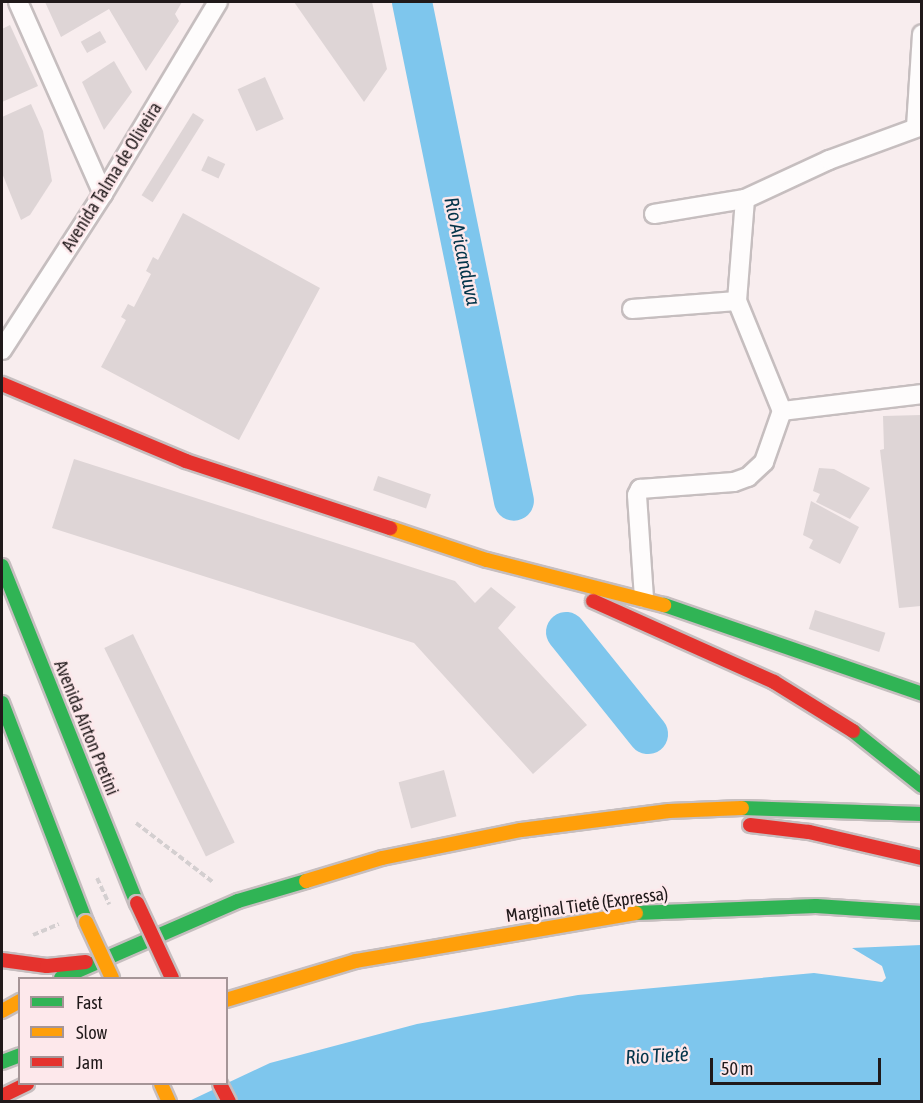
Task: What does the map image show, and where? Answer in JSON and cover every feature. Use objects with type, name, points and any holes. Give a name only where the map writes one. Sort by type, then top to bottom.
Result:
[{"type":"highway","points":[[2,384],[186,461],[529,571],[774,682],[844,724],[921,786]]},
{"type":"highway","name":"Avenida Aírton Pretini","points":[[2,566],[137,903],[172,977]]},
{"type":"highway","points":[[529,571],[577,579],[644,598],[921,694]]},
{"type":"highway","points":[[2,703],[16,746],[86,922],[112,977]]},
{"type":"highway","points":[[2,730],[16,746]]},
{"type":"highway","points":[[63,977],[93,961],[238,901],[382,858],[521,830],[669,812],[810,807],[921,814]]},
{"type":"highway","points":[[669,812],[809,832],[921,858]]},
{"type":"highway","name":"Marginal Tietê (Expressa)","points":[[228,999],[262,986],[356,961],[637,913],[816,906],[921,913]]},
{"type":"highway","points":[[2,960],[47,966],[93,961]]},
{"type":"highway","points":[[2,1011],[18,1002]]},
{"type":"highway","points":[[2,1062],[18,1056]]},
{"type":"highway","points":[[2,1096],[23,1085]]},
{"type":"highway","points":[[162,1085],[169,1101]]},
{"type":"highway","points":[[221,1085],[229,1101]]},
{"type":"street","points":[[18,2],[103,194]]},
{"type":"street","name":"Avenida Talma de Oliveira","points":[[2,350],[103,194],[218,2]]},
{"type":"street","points":[[654,214],[745,199],[829,160],[919,127],[921,34]]},
{"type":"street","points":[[644,598],[637,495],[640,489],[734,482],[748,477],[764,462],[782,411],[737,301],[745,199]]},
{"type":"street","points":[[632,309],[737,301]]},
{"type":"street","points":[[782,411],[921,394]]},
{"type":"path","points":[[127,816],[238,901]]},
{"type":"water","name":"Rio Tietê","points":[[921,945],[921,1101],[187,1102],[223,1085],[228,1085],[228,1083],[270,1063],[417,1024],[578,995],[814,973],[882,982],[886,978],[882,966],[852,948]]},
{"type":"building","points":[[45,2],[182,2],[175,14],[179,21],[146,71],[109,9],[61,37]]},
{"type":"building","points":[[294,2],[372,2],[387,69],[364,102]]},
{"type":"building","points":[[10,25],[38,86],[2,102],[2,29]]},
{"type":"building","points":[[100,31],[106,42],[87,53],[81,42]]},
{"type":"building","points":[[114,61],[132,92],[104,130],[82,82]]},
{"type":"building","points":[[265,77],[284,119],[256,131],[238,89]]},
{"type":"building","points":[[31,104],[43,131],[52,181],[30,215],[21,220],[2,173],[2,117]]},
{"type":"building","points":[[193,113],[204,120],[153,202],[142,195]]},
{"type":"building","points":[[208,156],[225,164],[218,179],[201,171]]},
{"type":"building","points":[[183,213],[320,288],[239,440],[101,367],[126,320],[121,317],[128,304],[134,307],[151,274],[146,271],[153,257],[158,260]]},
{"type":"building","points":[[921,415],[921,606],[899,608],[880,450],[884,449],[883,416]]},
{"type":"building","points":[[74,459],[455,581],[475,603],[491,587],[516,607],[498,628],[587,725],[533,774],[414,643],[52,528]]},
{"type":"building","points":[[819,468],[834,469],[870,488],[850,519],[816,502],[820,494],[813,491]]},
{"type":"building","points":[[378,476],[431,494],[426,508],[373,490]]},
{"type":"building","points":[[811,501],[859,527],[840,564],[809,548],[813,540],[803,535]]},
{"type":"building","points":[[815,610],[885,633],[879,652],[809,629]]},
{"type":"building","points":[[133,634],[235,843],[206,857],[104,648]]},
{"type":"building","points":[[444,770],[456,816],[411,829],[399,782]]},
{"type":"waterway","name":"Rio Aricanduva","points":[[412,2],[514,501]]},
{"type":"waterway","name":"Rio Aricanduva","points":[[566,632],[648,734]]},
{"type":"traffic: fast","points":[[2,566],[137,903]]},
{"type":"traffic: fast","points":[[664,605],[922,694]]},
{"type":"traffic: fast","points":[[2,703],[86,922]]},
{"type":"traffic: fast","points":[[853,731],[922,786]]},
{"type":"traffic: fast","points":[[742,808],[922,814]]},
{"type":"traffic: fast","points":[[63,977],[238,901],[306,881]]},
{"type":"traffic: fast","points":[[636,913],[816,906],[922,913]]},
{"type":"traffic: fast","points":[[2,1062],[18,1056]]},
{"type":"traffic: slow","points":[[390,528],[487,560],[664,605]]},
{"type":"traffic: slow","points":[[306,881],[382,858],[521,830],[669,811],[742,808]]},
{"type":"traffic: slow","points":[[228,999],[356,961],[636,913]]},
{"type":"traffic: slow","points":[[86,922],[112,977]]},
{"type":"traffic: slow","points":[[2,1011],[18,1002]]},
{"type":"traffic: slow","points":[[161,1085],[169,1102]]},
{"type":"traffic: jam","points":[[2,384],[186,461],[390,528]]},
{"type":"traffic: jam","points":[[593,601],[774,682],[853,731]]},
{"type":"traffic: jam","points":[[750,825],[809,832],[922,858]]},
{"type":"traffic: jam","points":[[137,903],[172,977]]},
{"type":"traffic: jam","points":[[2,960],[47,966],[86,962]]},
{"type":"traffic: jam","points":[[2,1096],[25,1085]]},
{"type":"traffic: jam","points":[[220,1085],[229,1102]]}]
